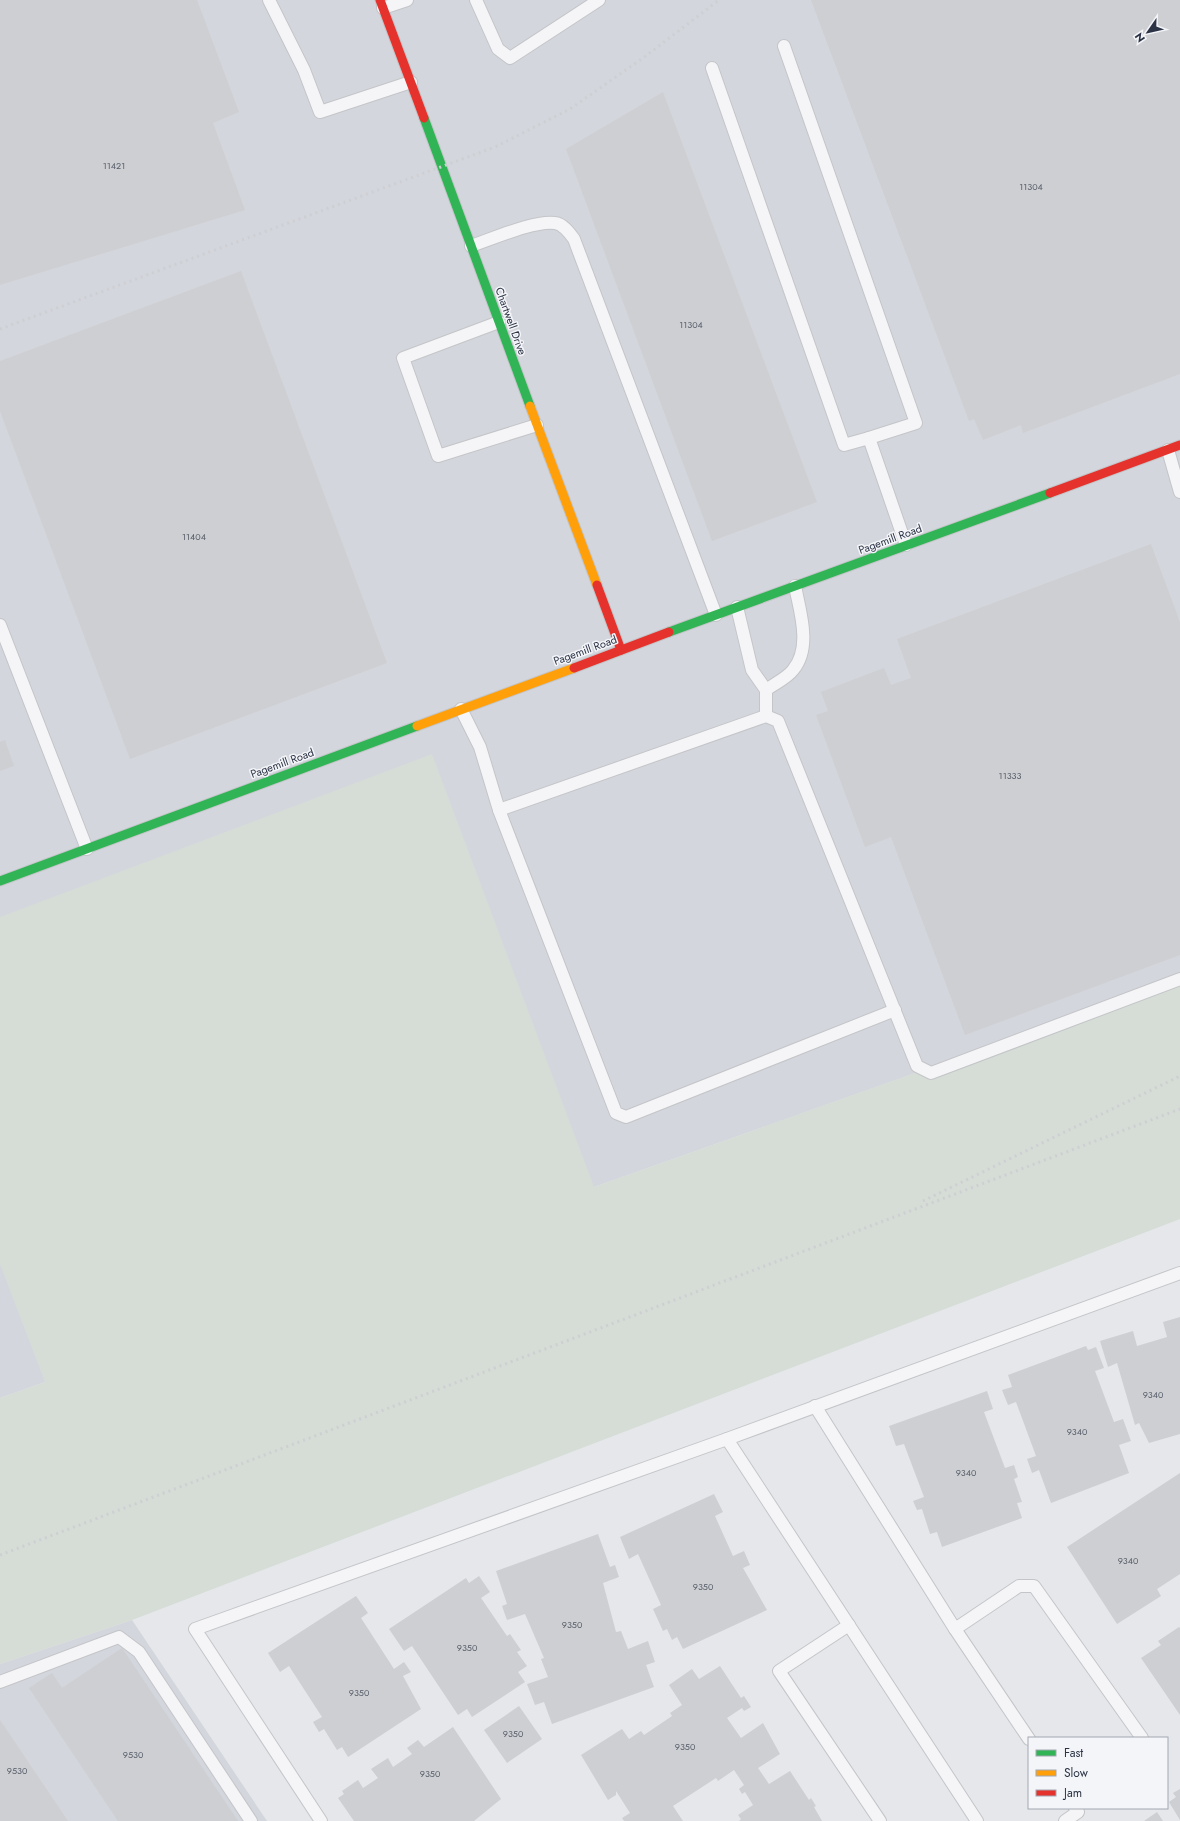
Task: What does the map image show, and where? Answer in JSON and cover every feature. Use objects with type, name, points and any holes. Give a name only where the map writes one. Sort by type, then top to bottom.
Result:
[{"type":"street","name":"Chartwell Drive","points":[[382,4],[621,650]]},
{"type":"street","name":"Pagemill Road","points":[[0,881],[737,607],[1180,445]]},
{"type":"lane","points":[[269,0],[304,70],[320,112],[411,82]]},
{"type":"lane","points":[[382,4],[407,0]]},
{"type":"lane","points":[[476,0],[498,49],[510,58],[599,0]]},
{"type":"lane","points":[[712,68],[844,445],[870,438],[916,423],[784,46]]},
{"type":"lane","points":[[471,246],[541,222],[557,223],[568,230],[574,239],[716,615]]},
{"type":"lane","points":[[499,322],[403,358],[438,456],[537,425]]},
{"type":"lane","points":[[870,438],[906,545]]},
{"type":"lane","points":[[1168,450],[1180,492]]},
{"type":"lane","points":[[766,690],[793,670],[802,656],[804,632],[795,586]]},
{"type":"lane","points":[[737,607],[752,670],[766,690],[766,716]]},
{"type":"lane","points":[[0,625],[87,849]]},
{"type":"lane","points":[[461,709],[480,747],[499,810],[616,1113],[626,1117],[894,1010]]},
{"type":"lane","points":[[499,810],[766,716],[778,721],[917,1066],[931,1073],[1180,979]]},
{"type":"lane","points":[[322,1821],[195,1629],[727,1439],[1180,1273]]},
{"type":"lane","points":[[815,1406],[955,1629],[1028,1738]]},
{"type":"lane","points":[[727,1439],[977,1821]]},
{"type":"lane","points":[[955,1629],[1019,1586],[1034,1586],[1141,1737]]},
{"type":"lane","points":[[849,1625],[779,1671],[880,1821]]},
{"type":"lane","points":[[0,1682],[119,1637],[139,1652],[251,1821]]},
{"type":"lane","points":[[1065,1821],[1079,1809]]},
{"type":"shaded area","points":[[0,0],[1180,0],[1180,979],[0,1398]]},
{"type":"shaded area","points":[[432,754],[594,1187],[1180,979],[1180,1219],[132,1620],[0,1664],[0,1398],[45,1382],[0,1264],[0,917]]},
{"type":"shaded area","points":[[132,1620],[267,1821],[0,1821],[0,1664]]},
{"type":"building","points":[[0,0],[197,0],[239,112],[213,123],[245,210],[0,285]]},
{"type":"building","points":[[811,0],[1180,0],[1180,374],[1023,433],[1021,425],[983,440],[974,419],[969,421]]},
{"type":"building","points":[[663,92],[817,502],[712,541],[566,149]]},
{"type":"building","points":[[241,271],[387,663],[130,759],[0,411],[0,361]]},
{"type":"building","points":[[1151,544],[1180,622],[1180,955],[965,1035],[891,837],[865,847],[816,715],[828,711],[821,692],[884,668],[891,685],[911,678],[897,639]]},
{"type":"building","points":[[5,740],[14,766],[0,771],[0,742]]},
{"type":"building","points":[[1180,1317],[1180,1434],[1149,1443],[1139,1423],[1135,1425],[1117,1363],[1108,1367],[1100,1341],[1133,1331],[1137,1346],[1167,1337],[1163,1322]]},
{"type":"building","points":[[1086,1346],[1088,1350],[1096,1347],[1104,1368],[1095,1371],[1114,1422],[1123,1419],[1131,1441],[1119,1445],[1129,1473],[1051,1503],[1039,1470],[1032,1473],[1027,1459],[1036,1456],[1016,1402],[1008,1405],[1002,1390],[1012,1387],[1008,1375]]},
{"type":"building","points":[[987,1391],[993,1409],[984,1412],[1005,1468],[1014,1465],[1018,1477],[1014,1479],[1022,1502],[1017,1503],[1022,1518],[942,1547],[937,1532],[930,1534],[922,1509],[917,1510],[913,1501],[924,1497],[904,1444],[896,1446],[889,1426]]},
{"type":"building","points":[[1180,1473],[1180,1574],[1157,1589],[1161,1596],[1117,1624],[1067,1547]]},
{"type":"building","points":[[714,1494],[723,1512],[715,1516],[733,1556],[744,1551],[750,1565],[743,1568],[767,1610],[683,1649],[677,1637],[672,1640],[667,1629],[663,1631],[653,1609],[661,1605],[638,1554],[629,1559],[620,1537]]},
{"type":"building","points":[[598,1534],[610,1567],[615,1565],[619,1577],[603,1583],[616,1632],[621,1631],[628,1649],[648,1641],[655,1662],[646,1665],[654,1687],[552,1724],[544,1702],[535,1705],[527,1684],[548,1677],[541,1659],[544,1658],[525,1614],[507,1620],[502,1606],[507,1604],[496,1571]]},
{"type":"building","points":[[479,1576],[490,1592],[481,1598],[507,1636],[510,1634],[521,1650],[517,1652],[527,1666],[518,1672],[525,1682],[472,1717],[467,1709],[458,1715],[412,1646],[404,1651],[389,1629],[466,1578],[469,1583]]},
{"type":"building","points":[[356,1596],[368,1613],[361,1618],[394,1669],[404,1662],[411,1672],[403,1676],[421,1709],[348,1757],[342,1747],[337,1750],[324,1729],[319,1732],[313,1722],[322,1717],[289,1666],[280,1672],[268,1653]]},
{"type":"building","points":[[1179,1627],[1180,1715],[1141,1658],[1161,1645],[1158,1641]]},
{"type":"building","points":[[122,1648],[238,1821],[118,1821],[29,1688],[52,1673],[62,1688]]},
{"type":"building","points":[[720,1666],[741,1698],[744,1696],[751,1707],[744,1711],[742,1708],[727,1718],[741,1738],[763,1723],[780,1754],[758,1768],[769,1784],[790,1771],[809,1800],[811,1798],[822,1821],[739,1821],[741,1819],[738,1815],[753,1805],[745,1792],[742,1794],[739,1789],[744,1785],[734,1770],[718,1781],[716,1778],[673,1806],[683,1821],[624,1821],[622,1818],[630,1813],[616,1791],[616,1795],[608,1800],[581,1755],[622,1729],[629,1739],[641,1731],[644,1735],[672,1716],[670,1713],[682,1705],[669,1685],[692,1669],[699,1679]]},
{"type":"building","points":[[519,1706],[542,1739],[507,1763],[484,1730]]},
{"type":"building","points":[[0,1720],[68,1821],[0,1821]]},
{"type":"building","points":[[453,1727],[501,1799],[474,1821],[354,1821],[338,1798],[344,1794],[342,1791],[358,1780],[363,1788],[378,1778],[371,1769],[388,1758],[393,1767],[412,1754],[407,1748],[418,1740],[424,1747]]},
{"type":"building","points":[[1180,1789],[1180,1820],[1169,1802],[1176,1797],[1173,1793]]},
{"type":"building","points":[[1157,1812],[1163,1821],[1144,1821]]},
{"type":"railway","points":[[0,329],[495,147],[570,109],[643,58],[719,0]]},
{"type":"railway","points":[[923,1201],[1180,1076]]},
{"type":"railway","points":[[0,1555],[1180,1109]]},
{"type":"traffic: fast","points":[[424,118],[530,406]]},
{"type":"traffic: fast","points":[[669,632],[1050,493]]},
{"type":"traffic: fast","points":[[0,881],[417,726]]},
{"type":"traffic: slow","points":[[530,406],[597,585]]},
{"type":"traffic: slow","points":[[417,726],[574,668]]},
{"type":"traffic: jam","points":[[380,0],[424,118]]},
{"type":"traffic: jam","points":[[1050,493],[1180,445]]},
{"type":"traffic: jam","points":[[597,585],[621,650]]},
{"type":"traffic: jam","points":[[574,668],[669,632]]}]
